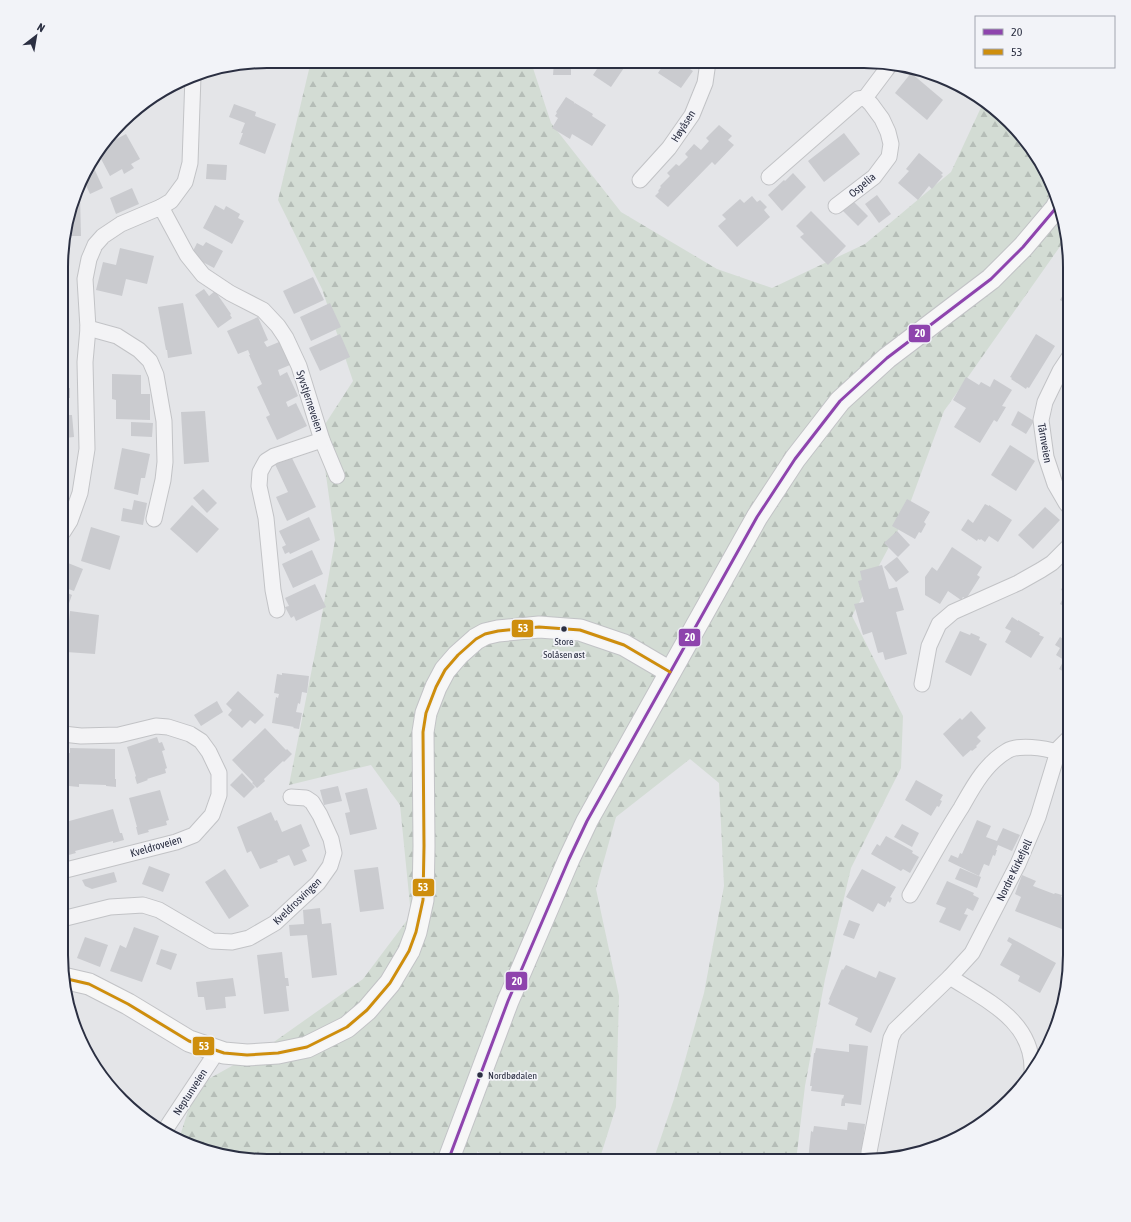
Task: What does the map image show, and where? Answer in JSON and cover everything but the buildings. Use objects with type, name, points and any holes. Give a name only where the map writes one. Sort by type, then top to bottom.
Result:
[{"type":"street","name":"Høyåsen","points":[[640,180],[670,148],[692,115],[705,83],[707,68]]},
{"type":"street","points":[[769,177],[858,99],[865,98],[886,69]]},
{"type":"street","points":[[68,525],[80,493],[87,449],[85,362],[88,328],[85,279],[89,259],[95,244],[103,236],[121,224],[161,207],[171,201],[185,182],[190,163],[193,82]]},
{"type":"street","name":"Ospelia","points":[[836,206],[874,177],[889,157],[891,144],[888,132],[882,119],[865,98]]},
{"type":"street","name":"Syvstjerneveien","points":[[161,207],[186,255],[203,275],[230,293],[263,310],[278,326],[286,338],[299,366],[322,440],[274,456],[266,461],[260,472],[260,486],[266,518],[273,590],[277,610]]},
{"type":"street","points":[[451,1154],[508,1001],[569,859],[587,821],[757,517],[794,459],[840,401],[887,358],[991,279],[1022,247],[1054,210]]},
{"type":"street","points":[[88,328],[117,336],[139,350],[150,361],[156,375],[164,421],[165,462],[163,480],[154,519]]},
{"type":"street","name":"Tårnveien","points":[[1063,366],[1044,402],[1041,420],[1046,457],[1055,484],[1063,498]]},
{"type":"street","points":[[322,440],[337,476]]},
{"type":"street","points":[[922,684],[929,646],[939,624],[953,612],[1018,583],[1041,570],[1052,563],[1063,552]]},
{"type":"street","points":[[70,980],[89,984],[128,1004],[189,1041],[224,1053],[247,1055],[278,1053],[307,1046],[347,1027],[367,1010],[390,983],[409,951],[416,932],[423,900],[423,732],[426,713],[436,687],[445,670],[458,655],[476,639],[485,634],[498,631],[539,627],[580,630],[624,645],[670,672]]},
{"type":"street","name":"Kveldroveien","points":[[68,735],[119,736],[156,726],[168,726],[190,734],[201,741],[209,752],[219,773],[219,795],[212,815],[194,835],[176,842],[68,869]]},
{"type":"street","name":"Nordre Kirkefjell","points":[[869,1154],[891,1038],[895,1030],[950,978],[972,953],[1018,864],[1038,817],[1057,752],[1063,744]]},
{"type":"street","points":[[910,895],[978,779],[990,764],[1007,751],[1017,747],[1050,749],[1057,752]]},
{"type":"street","name":"Kveldrosvingen","points":[[68,918],[110,907],[143,905],[159,910],[212,941],[232,942],[249,938],[275,923],[318,883],[330,866],[334,853],[331,839],[312,802],[306,798],[291,797]]},
{"type":"street","points":[[950,978],[995,1005],[1015,1022],[1028,1044],[1031,1062]]},
{"type":"street","name":"Neptunveien","points":[[167,1127],[214,1056],[216,1050]]},
{"type":"green space","points":[[309,68],[533,68],[551,123],[621,212],[717,269],[772,288],[865,244],[951,172],[981,107],[1005,126],[1014,136],[1029,156],[1042,179],[1048,191],[1056,215],[1062,244],[944,411],[905,517],[852,616],[903,716],[901,768],[851,868],[825,979],[805,1086],[797,1154],[655,1154],[674,1099],[704,993],[724,886],[719,783],[690,759],[616,817],[596,889],[619,996],[616,1107],[601,1154],[482,1154],[477,1151],[477,1154],[254,1154],[215,1147],[181,1134],[196,1086],[271,1044],[363,979],[411,915],[400,805],[371,765],[289,785],[317,643],[335,540],[320,432],[353,381],[322,289],[278,200]]},
{"type":"transit line","name":"20","points":[[451,1154],[508,1001],[569,859],[587,821],[757,517],[795,459],[840,401],[887,358],[991,279],[1023,247],[1054,210]]},
{"type":"transit line","name":"53","points":[[70,980],[89,984],[128,1004],[189,1041],[224,1053],[247,1055],[278,1053],[307,1047],[347,1027],[367,1010],[390,983],[409,951],[416,932],[423,900],[423,732],[426,713],[436,687],[445,670],[458,655],[476,639],[485,634],[498,631],[539,627],[580,630],[624,645],[670,672]]},
{"type":"place","name":"Store Solåsen øst","points":[[564,629]]},
{"type":"place","name":"Nordbødalen","points":[[480,1075]]}]
